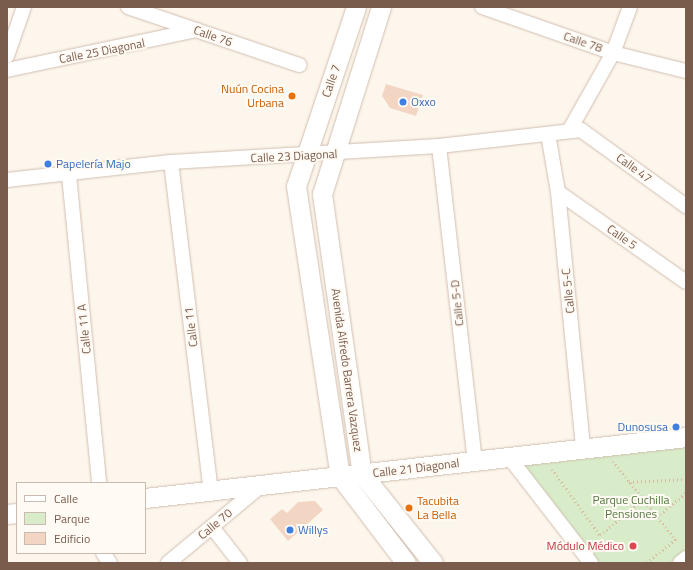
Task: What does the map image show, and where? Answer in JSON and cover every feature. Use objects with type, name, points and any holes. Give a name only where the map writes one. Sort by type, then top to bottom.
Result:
[{"type":"street","points":[[7,56],[24,7]]},
{"type":"street","name":"Calle 76","points":[[128,7],[299,64]]},
{"type":"street","name":"Calle 7","points":[[305,155],[356,7]]},
{"type":"street","name":"Calle 7","points":[[334,154],[381,7]]},
{"type":"street","name":"Calle 78","points":[[482,7],[613,53],[686,71]]},
{"type":"street","points":[[575,131],[613,53],[630,7]]},
{"type":"street","name":"Calle 25 Diagonal","points":[[7,70],[197,30]]},
{"type":"street","name":"Calle 23 Diagonal","points":[[7,180],[69,175],[170,162],[334,154],[439,146],[575,131]]},
{"type":"street","name":"Calle 47","points":[[575,131],[686,206]]},
{"type":"street","name":"Calle 5-C","points":[[548,134],[558,192],[583,449]]},
{"type":"street","name":"Calle 5-D","points":[[439,146],[475,461]]},
{"type":"street","name":"Avenida Alfredo Barrera Vazquez","points":[[334,154],[322,194],[362,474]]},
{"type":"street","name":"Avenida Alfredo Barrera Vazquez","points":[[305,155],[296,186],[340,476],[406,563]]},
{"type":"street","name":"Calle 11","points":[[170,162],[211,491]]},
{"type":"street","name":"Calle 11 A","points":[[69,175],[99,482]]},
{"type":"street","name":"Calle 5","points":[[558,192],[686,282]]},
{"type":"street","name":"Calle 21 Diagonal","points":[[146,498],[686,437]]},
{"type":"street","points":[[509,457],[591,563]]},
{"type":"street","points":[[362,474],[433,563]]},
{"type":"street","name":"Calle 70","points":[[168,563],[262,485]]},
{"type":"street","points":[[212,526],[240,563]]},
{"type":"street","points":[[103,554],[110,563]]},
{"type":"street","points":[[680,563],[686,558]]},
{"type":"path","points":[[608,455],[676,540],[647,563]]},
{"type":"path","points":[[547,462],[600,535],[643,500]]},
{"type":"path","points":[[629,482],[686,479]]},
{"type":"path","points":[[657,517],[686,494]]},
{"type":"green space","name":"Parque Cuchilla Pensiones","points":[[686,444],[686,558],[680,563],[592,563],[521,465]]},
{"type":"building","name":"Oxxo","points":[[386,84],[423,95],[416,116],[390,108],[382,96]]},
{"type":"building","name":"Willys","points":[[315,501],[323,510],[288,541],[270,519],[282,509],[287,513],[298,502]]},
{"type":"place","name":"Nuún Cocina Urbana","points":[[292,96]]},
{"type":"place","name":"Oxxo","points":[[403,102]]},
{"type":"place","name":"Papelería Majo","points":[[48,164]]},
{"type":"place","name":"Dunosusa","points":[[676,427]]},
{"type":"place","name":"Tacubita La Bella","points":[[409,508]]},
{"type":"place","name":"Willys","points":[[290,530]]},
{"type":"place","name":"Módulo Médico","points":[[633,546]]}]
